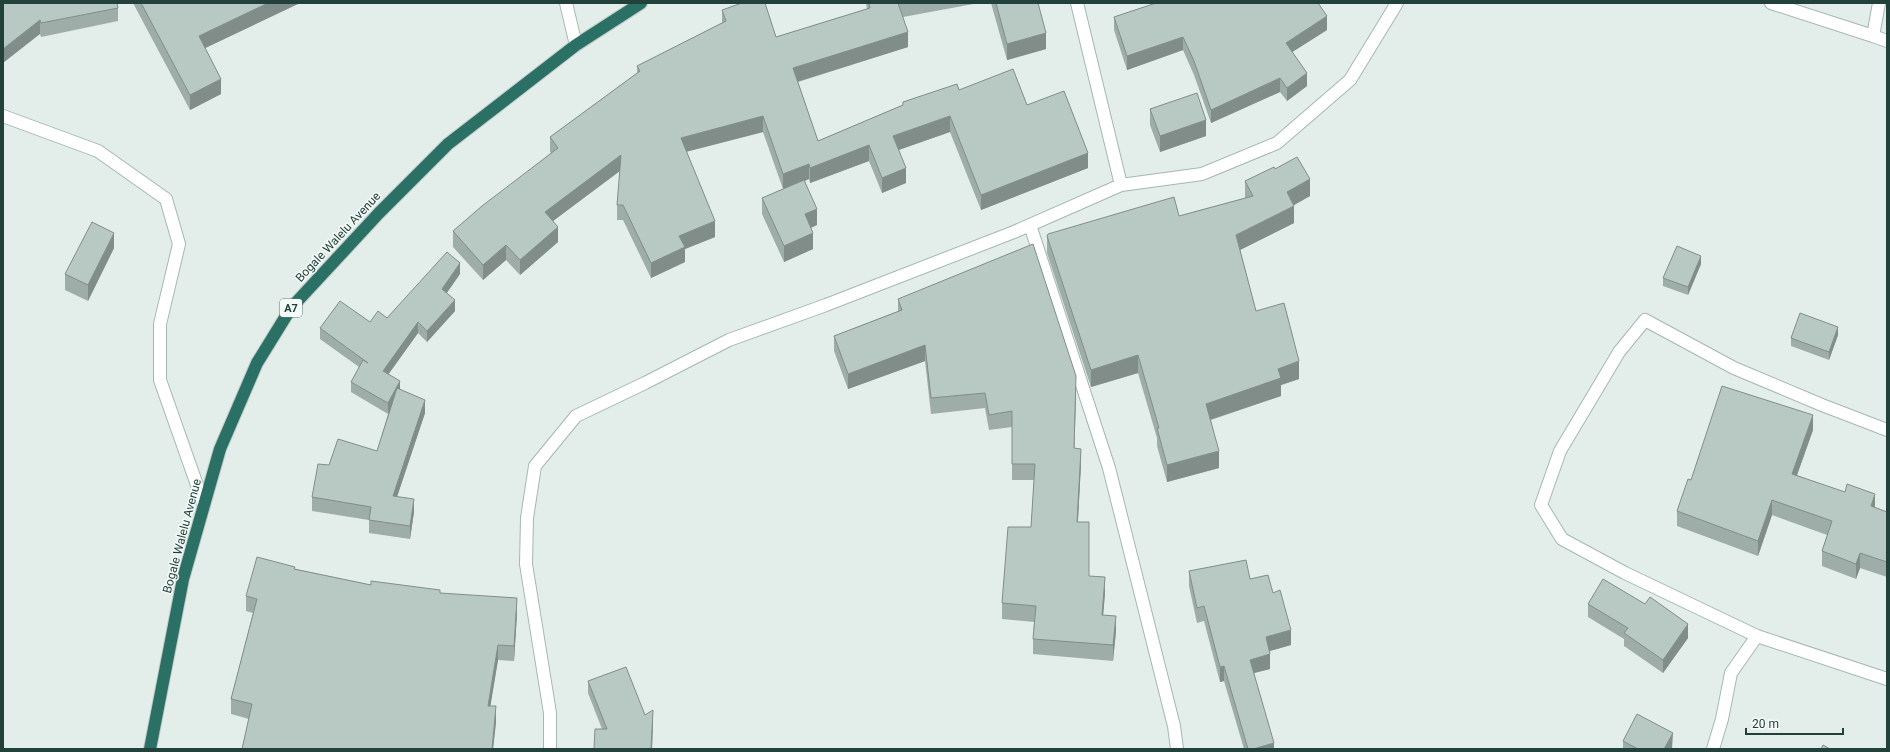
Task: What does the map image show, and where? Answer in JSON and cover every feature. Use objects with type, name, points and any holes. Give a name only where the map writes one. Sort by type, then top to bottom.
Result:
[{"type":"highway","name":"Bogale Walelu Avenue","points":[[150,749],[183,579],[220,449],[257,364],[291,308],[379,212],[448,144],[576,46],[641,3]]},
{"type":"street","points":[[566,3],[576,46]]},
{"type":"street","points":[[1077,3],[1121,185]]},
{"type":"street","points":[[550,749],[550,713],[526,564],[527,518],[536,466],[576,416],[729,340],[826,305],[1030,225],[1121,185],[1202,174],[1277,143],[1350,80],[1397,3]]},
{"type":"street","points":[[1771,3],[1887,41]]},
{"type":"street","points":[[1873,36],[1879,3]]},
{"type":"street","points":[[3,116],[98,151],[166,199],[179,244],[160,324],[160,380],[204,505]]},
{"type":"street","points":[[1030,225],[1109,468],[1174,726],[1177,749]]},
{"type":"street","points":[[1887,430],[1822,405],[1734,368],[1645,320],[1619,352],[1560,451],[1541,505],[1562,539],[1625,573],[1757,636],[1887,679]]},
{"type":"street","points":[[1713,749],[1722,719],[1731,674],[1757,636]]},
{"type":"building","points":[[3,3],[117,3],[118,8],[41,23],[40,20],[3,49]]},
{"type":"building","points":[[141,3],[268,3],[199,36],[221,79],[190,95]]},
{"type":"building","points":[[742,3],[765,3],[776,37],[870,8],[869,3],[898,3],[908,32],[793,68],[818,141],[903,105],[903,102],[957,84],[959,90],[1013,69],[1027,105],[1064,91],[1088,153],[981,195],[950,116],[893,136],[906,168],[882,178],[869,145],[810,168],[809,164],[783,174],[763,116],[681,138],[715,221],[679,236],[685,247],[651,263],[623,205],[617,205],[621,155],[545,212],[558,227],[520,260],[506,245],[483,265],[453,231],[482,206],[558,148],[550,137],[640,71],[637,66],[726,21],[722,10]]},
{"type":"building","points":[[996,3],[1038,3],[1046,33],[1007,44]]},
{"type":"building","points":[[1156,3],[1318,3],[1327,16],[1286,43],[1307,73],[1287,88],[1280,78],[1211,110],[1194,61],[1183,37],[1127,56],[1114,17]]},
{"type":"building","points":[[1197,93],[1206,120],[1160,136],[1150,109]]},
{"type":"building","points":[[1297,157],[1310,179],[1287,192],[1294,206],[1236,235],[1256,311],[1284,303],[1299,361],[1278,369],[1281,378],[1206,404],[1219,451],[1167,465],[1157,428],[1159,428],[1138,355],[1091,370],[1047,236],[1048,234],[1174,197],[1179,216],[1253,196],[1245,181],[1274,167],[1275,169]]},
{"type":"building","points":[[804,180],[817,209],[805,214],[813,233],[784,246],[762,198]]},
{"type":"building","points":[[92,222],[114,233],[88,285],[65,274]]},
{"type":"building","points":[[1033,244],[1076,376],[1074,448],[1081,449],[1077,522],[1089,522],[1089,576],[1105,577],[1102,615],[1116,616],[1113,645],[1033,639],[1036,606],[1002,603],[1008,527],[1031,527],[1035,464],[1012,464],[1012,411],[989,415],[985,393],[931,398],[925,345],[848,374],[834,336],[902,310],[898,299]]},
{"type":"building","points":[[1677,246],[1701,256],[1688,287],[1663,278]]},
{"type":"building","points":[[447,252],[460,263],[442,289],[455,300],[427,331],[418,322],[383,371],[400,381],[388,403],[351,382],[363,360],[368,363],[320,328],[340,301],[370,322],[378,311],[387,318]]},
{"type":"building","points":[[1800,313],[1838,327],[1829,352],[1791,338]]},
{"type":"building","points":[[1722,386],[1813,415],[1792,474],[1845,492],[1847,484],[1875,494],[1871,506],[1887,512],[1887,562],[1860,553],[1856,564],[1822,551],[1832,521],[1772,500],[1758,541],[1677,511],[1688,479],[1691,480]]},
{"type":"building","points":[[397,388],[425,400],[393,496],[414,499],[410,526],[369,520],[371,507],[312,497],[318,464],[329,465],[338,439],[377,451]]},
{"type":"building","points":[[257,557],[295,567],[294,569],[371,585],[371,581],[440,590],[440,593],[517,598],[514,646],[498,645],[488,706],[496,706],[492,749],[242,749],[252,704],[231,699],[257,599],[246,596]]},
{"type":"building","points":[[1246,560],[1250,579],[1268,575],[1273,593],[1280,590],[1291,630],[1266,637],[1270,654],[1250,660],[1274,743],[1253,749],[1248,749],[1224,666],[1220,667],[1204,606],[1197,608],[1189,571]]},
{"type":"building","points":[[1603,579],[1645,604],[1650,597],[1688,624],[1663,660],[1624,633],[1628,628],[1588,604]]},
{"type":"building","points":[[626,667],[645,715],[653,710],[651,749],[594,749],[595,729],[607,729],[588,681]]},
{"type":"building","points":[[1637,714],[1673,733],[1664,749],[1638,749],[1623,741]]},
{"type":"building","points":[[1823,745],[1830,749],[1821,749]]}]
